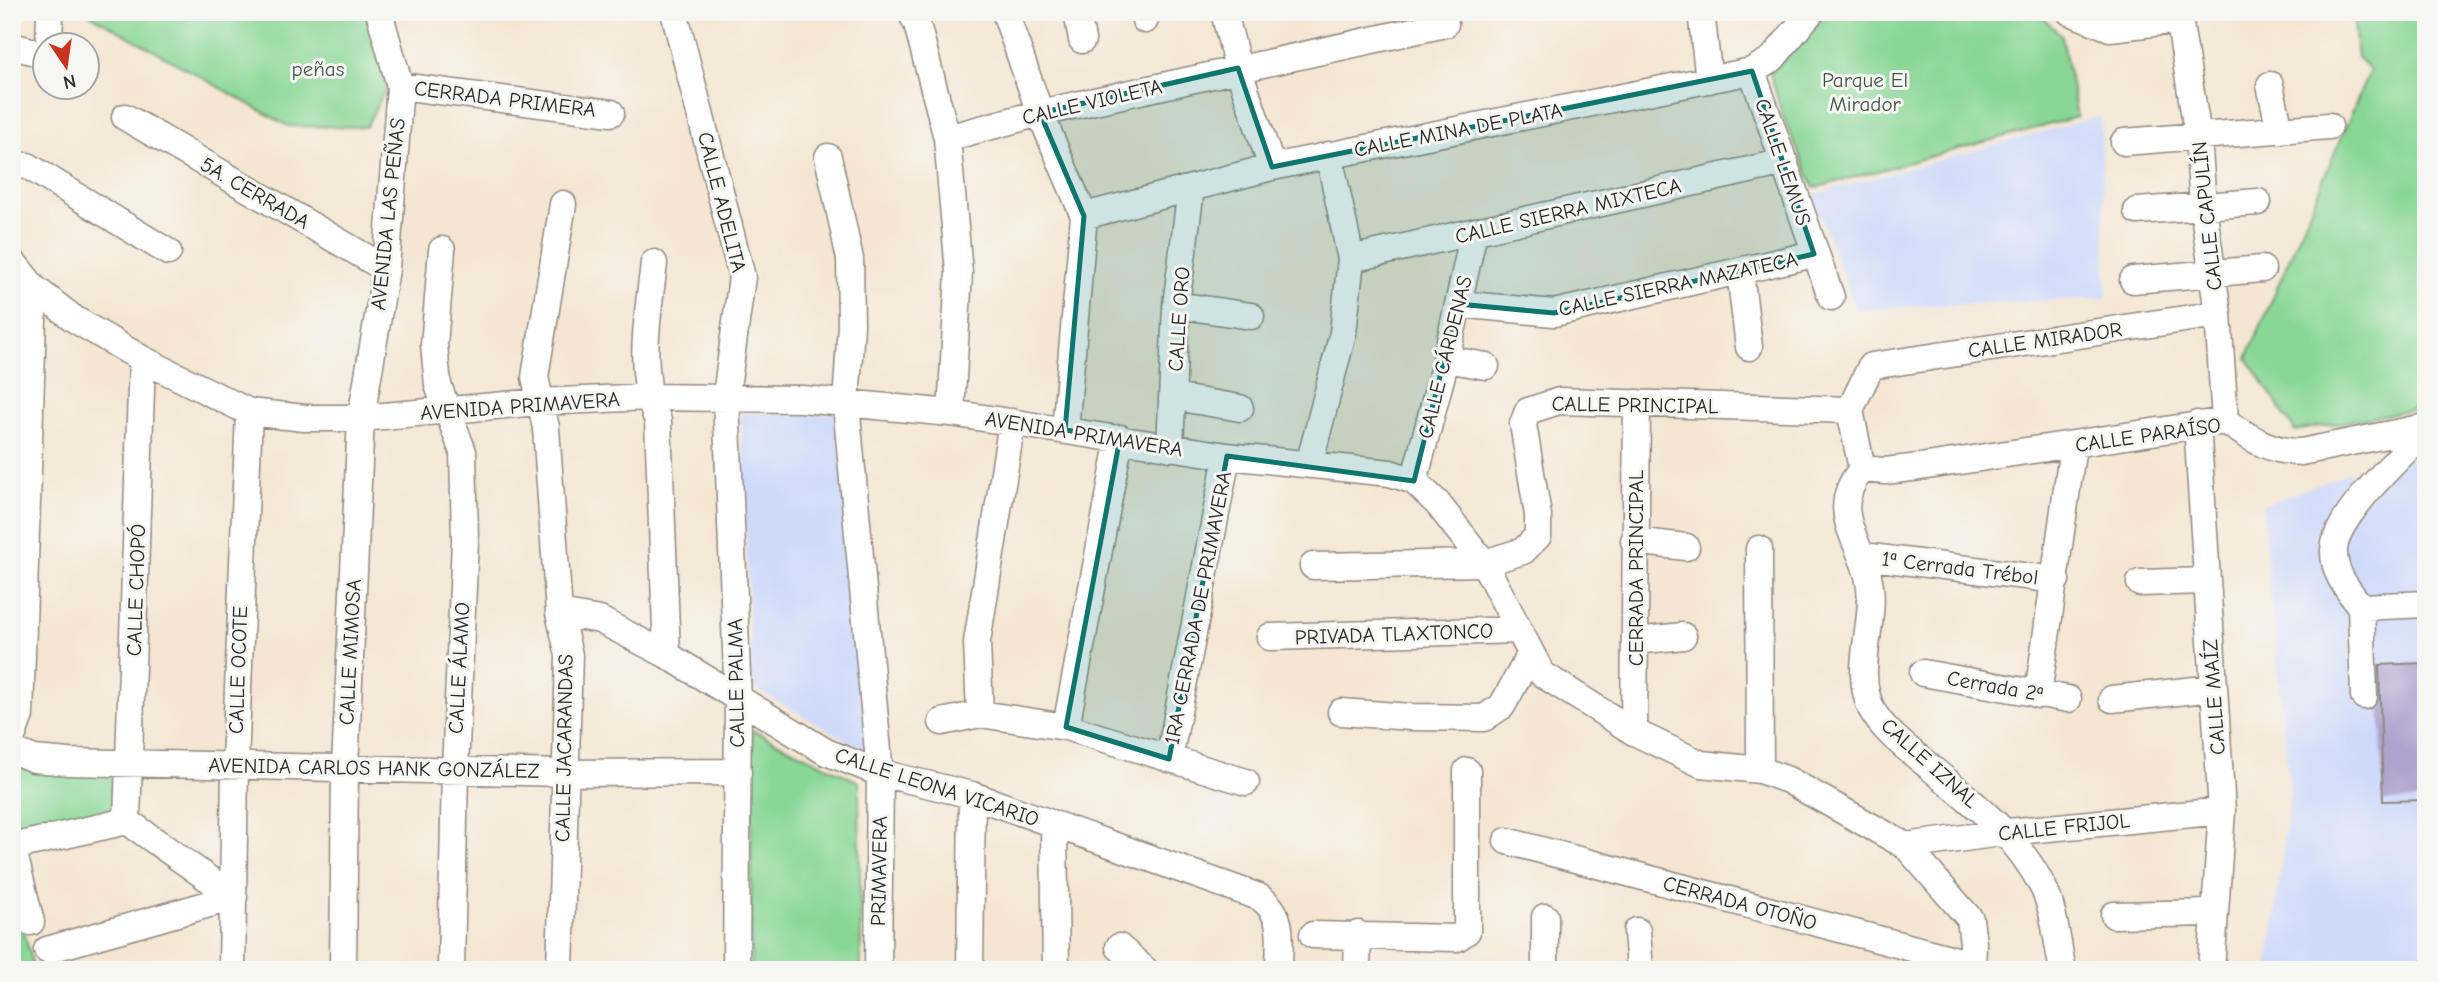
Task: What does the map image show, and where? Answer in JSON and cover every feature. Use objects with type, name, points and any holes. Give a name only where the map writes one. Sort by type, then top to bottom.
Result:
[{"type":"street","points":[[50,12],[52,32]]},
{"type":"street","name":"AVENIDA LAS PEÑAS","points":[[361,418],[386,269],[400,86],[379,12]]},
{"type":"street","points":[[911,12],[947,138],[959,272],[951,412]]},
{"type":"street","points":[[1005,12],[1040,113],[1084,216],[1065,430]]},
{"type":"street","points":[[1077,12],[1082,40]]},
{"type":"street","points":[[1224,12],[1238,68],[1272,167]]},
{"type":"street","points":[[1701,12],[1709,80]]},
{"type":"street","name":"CALLE MINA DE PLATA","points":[[1084,216],[1272,167],[1752,71],[1772,59],[1811,12]]},
{"type":"street","name":"CALLE ADELITA","points":[[674,13],[742,277],[726,396]]},
{"type":"street","points":[[2075,14],[2110,27],[2179,16]]},
{"type":"street","name":"CALLE CAPULÍN","points":[[2179,16],[2198,136],[2203,206],[2218,314],[2225,421]]},
{"type":"street","name":"CALLE VIOLETA","points":[[947,138],[1040,113],[1445,24]]},
{"type":"street","points":[[12,46],[32,51]]},
{"type":"street","name":"CALLE LEMUS","points":[[1752,71],[1831,297]]},
{"type":"street","points":[[2270,85],[2280,130]]},
{"type":"street","name":"CERRADA PRIMERA","points":[[400,86],[611,113]]},
{"type":"street","name":"5A. CERRADA","points":[[125,117],[386,269]]},
{"type":"street","points":[[2124,142],[2329,126]]},
{"type":"street","points":[[1309,465],[1343,333],[1351,259],[1329,155]]},
{"type":"street","name":"PRIMAVERA","points":[[828,157],[850,259],[851,324],[846,404],[880,773],[878,970]]},
{"type":"street","name":"CALLE SIERRA MIXTECA","points":[[1351,259],[1786,162]]},
{"type":"street","points":[[12,164],[28,166],[168,252]]},
{"type":"street","name":"CALLE ORO","points":[[1170,448],[1177,305],[1191,189]]},
{"type":"street","points":[[2137,211],[2258,202]]},
{"type":"street","name":"CALLE JACARANDAS","points":[[560,970],[569,655],[559,613],[546,428],[535,377],[563,204]]},
{"type":"street","name":"CALLE CÁRDENAS","points":[[1414,481],[1446,359],[1474,232]]},
{"type":"street","name":"CALLE ÁLAMO","points":[[442,250],[434,345],[438,385],[463,452],[465,527],[455,770],[451,970]]},
{"type":"street","name":"CALLE SIERRA MAZATECA","points":[[1458,304],[1554,313],[1814,254]]},
{"type":"street","name":"AVENIDA PRIMAVERA","points":[[12,261],[34,288],[74,319],[142,359],[249,412],[305,418],[361,418],[539,402],[726,396],[951,412],[1227,456],[1390,473],[1414,481]]},
{"type":"street","points":[[654,263],[644,361],[648,397],[658,421],[667,655]]},
{"type":"street","points":[[2133,280],[2262,269]]},
{"type":"street","points":[[1740,272],[1749,347]]},
{"type":"street","points":[[12,737],[20,715],[34,288]]},
{"type":"street","points":[[1177,305],[1251,316]]},
{"type":"street","name":"CALLE MIRADOR","points":[[1850,410],[1871,366],[2218,314]]},
{"type":"street","name":"CALLE CHOPÓ","points":[[127,821],[131,764],[142,359]]},
{"type":"street","points":[[1446,359],[1486,366]]},
{"type":"street","name":"CALLE PALMA","points":[[726,396],[738,700],[736,970]]},
{"type":"street","points":[[1174,397],[1240,408]]},
{"type":"street","name":"CALLE PRINCIPAL","points":[[1483,563],[1523,551],[1538,536],[1538,515],[1523,424],[1528,411],[1559,401],[1850,410]]},
{"type":"street","name":"CERRADA PRINCIPAL","points":[[1634,732],[1637,403]]},
{"type":"street","points":[[1850,410],[1862,469]]},
{"type":"street","name":"CALLE OCOTE","points":[[232,970],[235,765],[249,412]]},
{"type":"street","name":"CALLE MIMOSA","points":[[343,970],[345,768],[361,418]]},
{"type":"street","name":"CALLE PARAÍSO","points":[[1862,469],[1885,471],[2073,446],[2225,421],[2265,447],[2284,452],[2301,452],[2426,429]]},
{"type":"street","points":[[980,714],[977,642],[1012,422]]},
{"type":"street","name":"CALLE MAÍZ","points":[[2197,424],[2222,811],[2211,970]]},
{"type":"street","points":[[2364,696],[2361,607],[2340,580],[2334,549],[2343,520],[2426,429]]},
{"type":"street","points":[[1066,727],[1119,438]]},
{"type":"street","points":[[2038,695],[2073,446]]},
{"type":"street","name":"1RA CERRADA DE PRIMAVERA","points":[[1169,760],[1227,456]]},
{"type":"street","name":"CALLE IZNAL","points":[[1862,469],[1849,485],[1847,523],[1852,541],[1863,556],[1870,584],[1863,659],[1871,707],[1904,745],[2008,832],[2044,889],[2063,970]]},
{"type":"street","points":[[1414,481],[1438,505],[1483,563],[1542,674],[1634,732],[1701,764],[1760,769],[1788,780],[1848,811],[1906,846],[1970,919],[1972,967]]},
{"type":"street","points":[[1634,541],[1686,547]]},
{"type":"street","points":[[1759,549],[1760,769]]},
{"type":"street","name":"1ª Cerrada Trébol","points":[[1863,556],[2056,580]]},
{"type":"street","points":[[1313,566],[1483,563]]},
{"type":"street","points":[[2140,583],[2206,582]]},
{"type":"street","points":[[2361,607],[2426,604]]},
{"type":"street","name":"CALLE LEONA VICARIO","points":[[559,613],[600,620],[667,655],[826,752],[880,773],[972,795],[1259,897],[1273,907],[1279,923],[1279,970]]},
{"type":"street","name":"PRIVADA TLAXTONCO","points":[[1270,637],[1518,630]]},
{"type":"street","points":[[1636,641],[1683,636]]},
{"type":"street","points":[[1341,712],[1484,718],[1502,706],[1530,655]]},
{"type":"street","name":"Cerrada 2ª","points":[[1923,673],[2068,699]]},
{"type":"street","points":[[2112,699],[2214,688]]},
{"type":"street","points":[[942,722],[980,714],[1066,727],[1246,782]]},
{"type":"street","name":"AVENIDA CARLOS HANK GONZÁLEZ","points":[[12,750],[34,759],[131,764],[565,773],[738,772]]},
{"type":"street","points":[[1313,935],[1457,938],[1467,932],[1466,771]]},
{"type":"street","points":[[970,970],[972,795]]},
{"type":"street","name":"CALLE FRIJOL","points":[[1906,846],[2008,832],[2222,811]]},
{"type":"street","points":[[31,922],[12,847],[127,821],[234,897]]},
{"type":"street","points":[[1054,825],[1056,970]]},
{"type":"street","name":"CERRADA OTOÑO","points":[[1507,841],[1972,967]]},
{"type":"street","points":[[47,950],[234,897]]},
{"type":"street","points":[[2114,915],[2213,913]]},
{"type":"street","points":[[1545,917],[1545,970]]},
{"type":"street","points":[[1637,931],[1640,970]]},
{"type":"street","points":[[1357,970],[1358,934]]},
{"type":"street","points":[[1119,947],[1144,970]]},
{"type":"highlighted area","points":[[1238,68],[1272,167],[1752,71],[1814,254],[1554,313],[1458,304],[1414,481],[1227,456],[1169,759],[1066,727],[1120,438],[1065,430],[1084,216],[1040,113]]},
{"type":"shaded area","points":[[2101,116],[2107,298],[1856,309],[1812,195]]},
{"type":"shaded area","points":[[741,413],[837,414],[868,752],[752,687]]},
{"type":"shaded area","points":[[2426,444],[2426,970],[2268,970],[2290,793],[2262,505]]},
{"type":"green space","name":"peñas","points":[[369,12],[388,84],[366,127],[288,126],[87,13]]},
{"type":"green space","name":"Parque El Mirador","points":[[1826,12],[2037,12],[2062,36],[2077,117],[1814,188],[1783,117],[1770,73],[1801,44]]},
{"type":"green space","points":[[2368,12],[2426,12],[2426,404],[2416,409],[2295,431],[2247,358],[2370,70],[2357,57],[2354,20]]},
{"type":"green space","points":[[752,730],[859,782],[861,970],[751,970]]},
{"type":"green space","points":[[12,755],[126,770],[123,817],[16,841],[12,824]]},
{"type":"green space","points":[[12,885],[34,970],[12,970]]},
{"type":"building","points":[[2426,663],[2426,800],[2383,801],[2379,665]]}]
